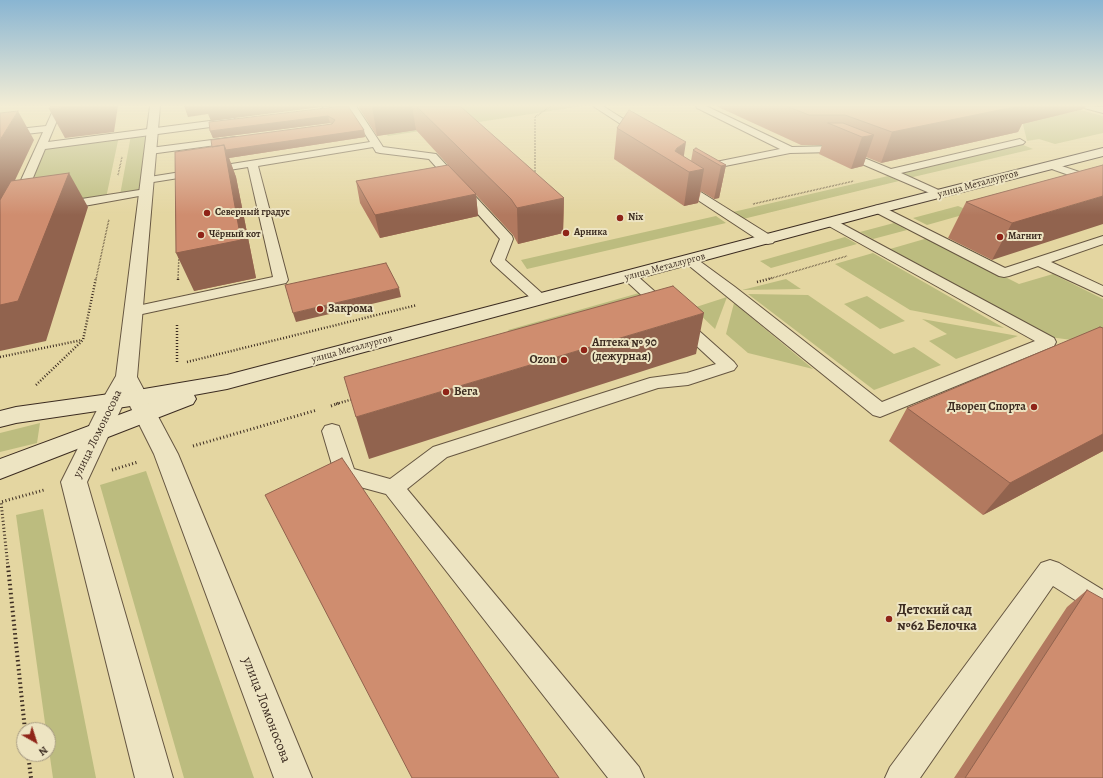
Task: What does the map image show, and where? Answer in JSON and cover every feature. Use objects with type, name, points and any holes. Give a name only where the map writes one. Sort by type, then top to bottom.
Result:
[{"type":"street","name":"улица Ломоносова","points":[[151,142],[133,311],[130,398],[166,454],[293,778]]},
{"type":"street","name":"улица Металлургов","points":[[0,419],[16,415],[227,382],[768,240],[879,209],[1103,152]]},
{"type":"street","name":"улица Ломоносова","points":[[130,398],[96,434],[74,482],[154,778]]},
{"type":"street","name":"улица Металлургов","points":[[0,469],[96,434],[130,398]]},
{"type":"lane","points":[[0,240],[44,142]]},
{"type":"lane","points":[[42,146],[68,142]]},
{"type":"lane","points":[[150,151],[218,142]]},
{"type":"lane","points":[[774,142],[790,150]]},
{"type":"lane","points":[[889,173],[1019,142]]},
{"type":"lane","points":[[48,208],[114,198],[147,186],[252,163],[377,144],[380,150],[432,156],[507,239],[498,261],[540,299]]},
{"type":"lane","points":[[768,240],[678,183],[696,166],[790,150],[835,149],[939,194]]},
{"type":"lane","points":[[133,311],[281,280],[252,163]]},
{"type":"lane","points":[[1050,165],[1103,184]]},
{"type":"lane","points":[[879,209],[1004,273],[1103,240]]},
{"type":"lane","points":[[11,214],[26,212]]},
{"type":"lane","points":[[689,260],[730,290],[880,410],[1048,342],[832,222]]},
{"type":"lane","points":[[1040,262],[1103,292]]},
{"type":"lane","points":[[393,488],[440,452],[656,382],[688,379],[728,366],[629,276]]},
{"type":"lane","points":[[332,431],[345,475],[393,488],[628,778]]},
{"type":"lane","points":[[901,778],[1050,571],[1103,604]]},
{"type":"path","points":[[34,387],[83,340],[114,198],[124,142]]},
{"type":"path","points":[[535,142],[535,178]]},
{"type":"path","points":[[722,211],[889,173]]},
{"type":"path","points":[[177,364],[179,254]]},
{"type":"path","points":[[0,357],[83,340]]},
{"type":"path","points":[[328,407],[358,398]]},
{"type":"path","points":[[24,722],[1,502],[74,482],[320,409]]},
{"type":"path","points":[[29,762],[31,778]]},
{"type":"green space","points":[[76,142],[118,142],[106,198],[17,213],[44,147]]},
{"type":"green space","points":[[130,142],[145,142],[139,192],[120,195]]},
{"type":"green space","points":[[1050,142],[1062,142],[1055,144]]},
{"type":"green space","points":[[1021,144],[1033,149],[909,178],[898,173]]},
{"type":"green space","points":[[888,176],[899,181],[743,219],[733,212]]},
{"type":"green space","points":[[958,206],[973,212],[927,225],[913,218]]},
{"type":"green space","points":[[716,216],[726,223],[527,269],[521,260]]},
{"type":"green space","points":[[894,223],[907,230],[873,239],[860,232]]},
{"type":"green space","points":[[845,237],[857,244],[771,268],[760,261]]},
{"type":"green space","points":[[928,238],[1019,284],[1053,274],[1103,299],[1103,344],[1049,337],[890,249]]},
{"type":"green space","points":[[873,253],[1004,328],[910,310],[835,264]]},
{"type":"green space","points":[[786,279],[801,289],[742,290]]},
{"type":"green space","points":[[639,293],[650,302],[516,341],[508,330]]},
{"type":"green space","points":[[748,294],[808,295],[894,354],[914,347],[941,365],[874,390]]},
{"type":"green space","points":[[867,296],[905,321],[880,329],[844,304]]},
{"type":"green space","points":[[727,297],[715,329],[693,308]]},
{"type":"green space","points":[[734,303],[813,369],[748,353],[726,334]]},
{"type":"green space","points":[[922,319],[1018,336],[956,359],[929,341],[947,334]]},
{"type":"green space","points":[[40,423],[37,443],[0,452],[0,433]]},
{"type":"green space","points":[[146,471],[254,778],[184,778],[100,485]]},
{"type":"green space","points":[[43,509],[96,778],[53,778],[51,762],[56,762],[56,722],[45,722],[16,515]]},
{"type":"building","points":[[211,142],[279,142],[226,150],[224,145],[212,147]]},
{"type":"building","points":[[453,142],[501,142],[564,198],[517,208],[511,199]]},
{"type":"building","points":[[640,142],[686,142],[675,151],[704,169],[689,172]]},
{"type":"building","points":[[224,145],[241,240],[176,253],[175,152]]},
{"type":"building","points":[[696,148],[726,165],[721,166],[693,150]]},
{"type":"building","points":[[448,165],[476,194],[375,215],[356,181]]},
{"type":"building","points":[[1103,165],[1103,196],[1012,223],[966,202]]},
{"type":"building","points":[[69,173],[18,301],[0,305],[0,200],[11,181]]},
{"type":"building","name":"Закрома","points":[[386,263],[399,288],[293,313],[285,285]]},
{"type":"building","points":[[673,286],[704,313],[356,417],[344,377]]},
{"type":"building","name":"Дворец Спорта","points":[[1100,327],[1103,328],[1103,434],[1010,483],[907,408]]},
{"type":"building","points":[[342,458],[559,778],[412,778],[265,495]]},
{"type":"building","points":[[1087,590],[1103,599],[1103,778],[965,778]]},
{"type":"place","name":"Северный градус","points":[[207,213]]},
{"type":"place","name":"Nix","points":[[620,218]]},
{"type":"place","name":"Арника","points":[[566,233]]},
{"type":"place","name":"Чёрный кот","points":[[201,235]]},
{"type":"place","name":"Магнит","points":[[1000,237]]},
{"type":"place","name":"Закрома","points":[[320,309]]},
{"type":"place","name":"Аптека № 90 (дежурная)","points":[[584,350]]},
{"type":"place","name":"Ozon","points":[[564,360]]},
{"type":"place","name":"Вега","points":[[446,392]]},
{"type":"place","name":"Дворец Спорта","points":[[1034,407]]},
{"type":"place","name":"Детский сад №62 Белочка","points":[[889,619]]}]
